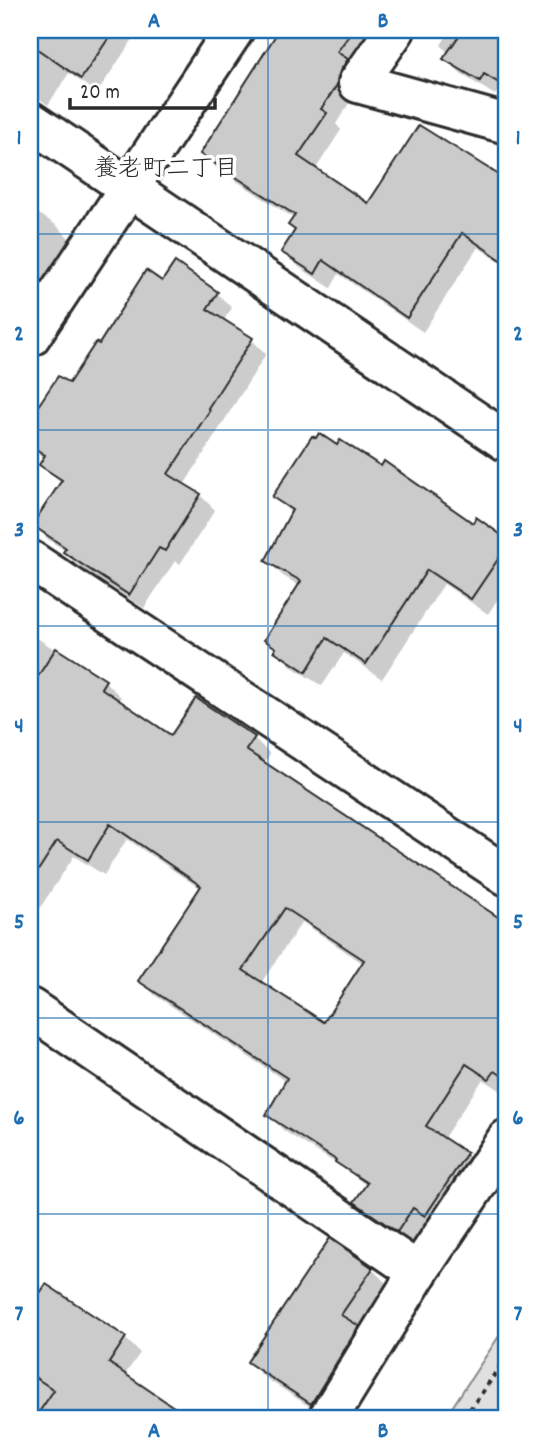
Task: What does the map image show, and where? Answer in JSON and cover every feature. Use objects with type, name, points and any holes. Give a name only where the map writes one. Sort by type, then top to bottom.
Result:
[{"type":"street","points":[[30,337],[234,30]]},
{"type":"street","points":[[395,30],[358,83],[507,124]]},
{"type":"street","points":[[30,121],[507,442]]},
{"type":"street","points":[[30,560],[507,876]]},
{"type":"street","points":[[30,1008],[418,1272]]},
{"type":"street","points":[[328,1418],[418,1272],[507,1139]]},
{"type":"path","points":[[464,1418],[507,1357]]},
{"type":"shaded area","points":[[507,1324],[507,1418],[445,1418]]},
{"type":"building","points":[[30,30],[114,30],[81,79],[30,44]]},
{"type":"building","points":[[279,30],[353,30],[337,52],[348,59],[340,71],[337,85],[321,109],[327,113],[298,156],[368,203],[419,125],[507,180],[507,264],[462,233],[407,318],[323,260],[315,274],[281,252],[295,230],[288,225],[295,215],[200,154]]},
{"type":"building","points":[[463,30],[507,30],[507,88],[484,74],[480,81],[443,59]]},
{"type":"building","points":[[175,262],[218,292],[207,309],[253,338],[168,474],[201,494],[165,551],[159,548],[129,595],[63,552],[66,548],[32,525],[62,480],[39,465],[45,455],[30,445],[30,418],[58,376],[69,383],[96,342],[99,344],[146,270],[162,281]]},
{"type":"building","points":[[319,433],[337,445],[340,440],[381,466],[384,461],[473,523],[476,517],[507,539],[507,546],[471,599],[427,570],[366,664],[327,638],[306,672],[274,651],[276,648],[264,640],[301,581],[265,561],[292,510],[272,497],[312,436],[316,438]]},
{"type":"building","points":[[56,648],[106,680],[101,688],[171,735],[196,698],[255,737],[246,750],[507,923],[507,1079],[495,1071],[489,1079],[466,1064],[426,1126],[467,1153],[425,1216],[413,1208],[397,1232],[354,1202],[367,1183],[266,1115],[287,1078],[138,981],[201,886],[110,824],[88,860],[57,841],[30,883],[30,689]],"holes":[[[285,908],[364,960],[324,1022],[243,970]]]},
{"type":"building","points":[[330,1238],[373,1268],[341,1315],[359,1326],[311,1404],[247,1362]]},
{"type":"building","points":[[46,1284],[126,1337],[109,1363],[190,1418],[35,1418],[54,1390],[30,1374],[30,1308]]},
{"type":"district","name":"養老町二丁目","points":[[166,170]]}]
